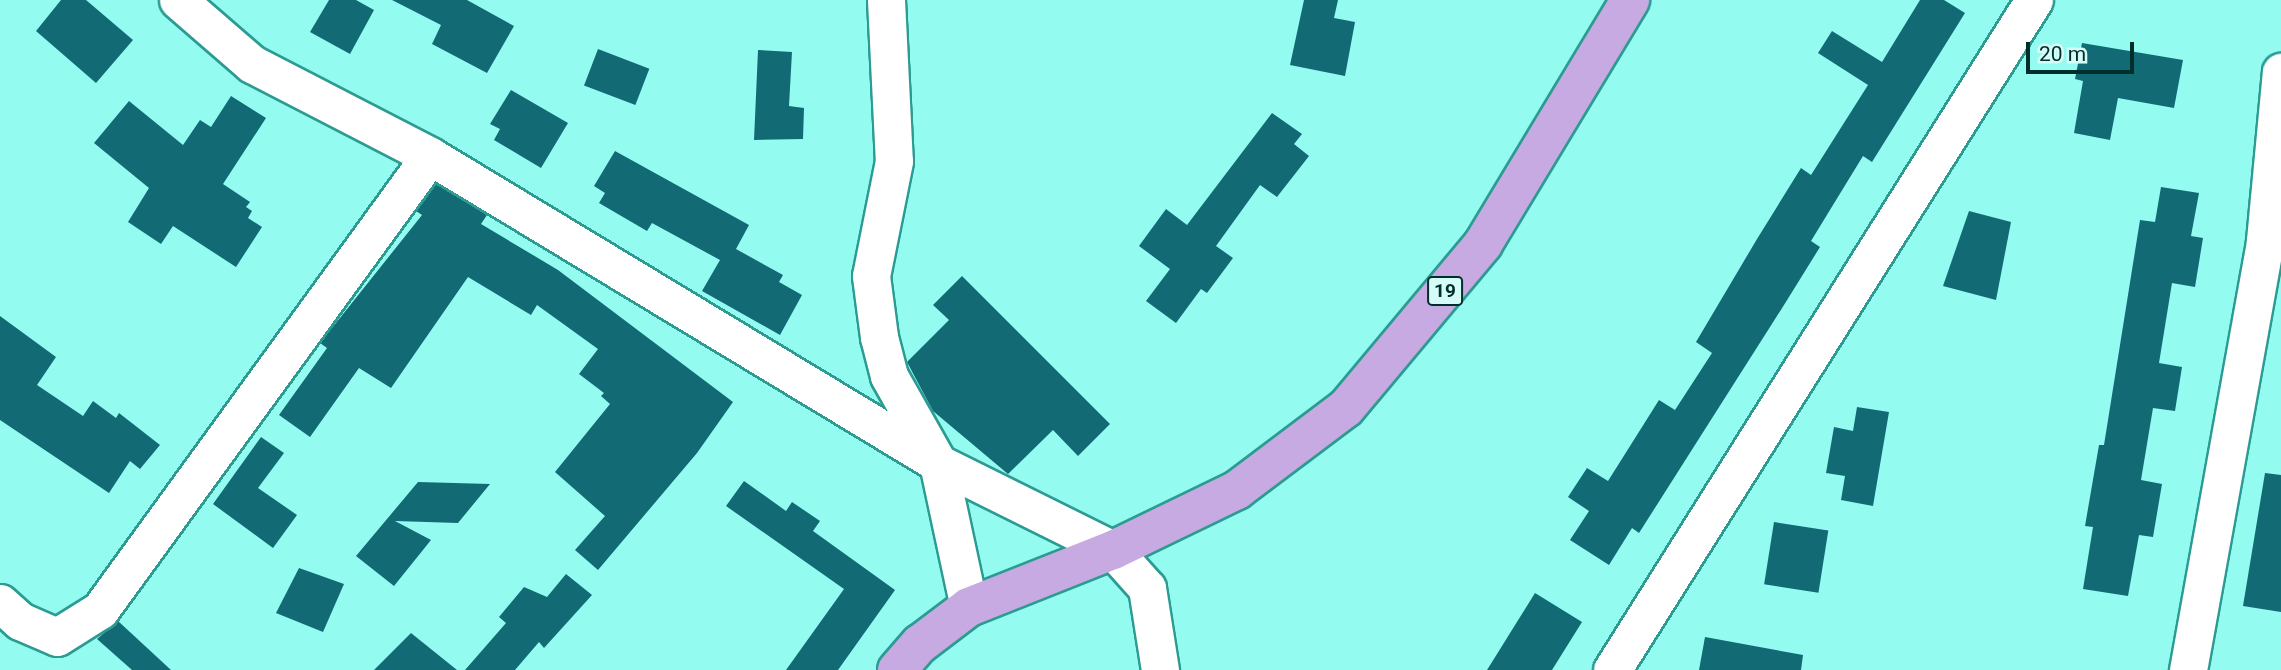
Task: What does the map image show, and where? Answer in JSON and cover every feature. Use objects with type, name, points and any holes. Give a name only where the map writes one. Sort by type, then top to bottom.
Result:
[{"type":"main road","name":"19","points":[[897,670],[920,644],[969,607],[1113,550],[1237,490],[1346,408],[1483,244],[1630,0]]},
{"type":"street","points":[[178,0],[252,64],[430,156],[938,463],[1113,550],[1147,588],[1160,670]]},
{"type":"street","points":[[886,0],[894,161],[871,276],[889,376],[938,463],[969,607]]},
{"type":"street","points":[[1612,670],[2034,0]]},
{"type":"street","points":[[2188,670],[2273,246],[2281,72]]},
{"type":"street","points":[[0,603],[20,621],[57,637],[100,610],[430,156]]},
{"type":"building","points":[[61,0],[86,0],[133,40],[96,83],[36,31]]},
{"type":"building","points":[[329,0],[356,0],[374,10],[350,54],[310,32]]},
{"type":"building","points":[[392,0],[467,0],[514,26],[487,73],[432,44],[441,25]]},
{"type":"building","points":[[1304,0],[1338,0],[1334,18],[1355,22],[1345,76],[1290,65]]},
{"type":"building","points":[[1920,0],[1944,0],[1965,13],[1872,162],[1863,156],[1811,241],[1820,247],[1784,305],[1639,533],[1632,528],[1609,565],[1570,540],[1589,511],[1568,497],[1587,468],[1608,481],[1659,400],[1675,410],[1712,353],[1696,342],[1757,239],[1801,168],[1811,175],[1868,85],[1818,53],[1832,31],[1882,62]]},
{"type":"building","points":[[2082,43],[2183,60],[2174,108],[2118,98],[2110,140],[2074,133],[2083,81],[2075,79]]},
{"type":"building","points":[[598,49],[649,69],[635,105],[584,85]]},
{"type":"building","points":[[758,50],[792,52],[789,106],[804,108],[803,139],[754,140]]},
{"type":"building","points":[[511,90],[568,123],[541,168],[494,140],[500,129],[490,124]]},
{"type":"building","points":[[231,96],[266,118],[223,184],[250,202],[246,207],[252,211],[248,218],[262,227],[236,267],[173,226],[161,244],[128,222],[149,188],[94,143],[129,101],[183,145],[200,120],[211,127]]},
{"type":"building","points":[[1272,113],[1302,134],[1294,144],[1309,156],[1277,197],[1260,185],[1216,246],[1233,258],[1207,293],[1201,289],[1176,323],[1146,301],[1170,269],[1139,246],[1166,209],[1187,225]]},
{"type":"building","points":[[615,151],[749,225],[736,249],[783,275],[779,282],[802,295],[780,335],[702,291],[720,260],[652,223],[647,231],[599,203],[605,193],[594,186]]},
{"type":"building","points":[[436,184],[487,215],[481,224],[558,270],[733,402],[697,453],[598,570],[575,550],[605,516],[555,472],[610,404],[601,396],[604,393],[579,374],[598,349],[537,305],[531,315],[468,277],[391,388],[359,368],[310,437],[279,415],[327,348],[320,343],[422,215],[416,211]]},
{"type":"building","points":[[2161,187],[2199,193],[2191,236],[2203,238],[2195,287],[2172,283],[2159,363],[2182,367],[2175,411],[2153,408],[2141,480],[2162,484],[2153,537],[2139,535],[2128,596],[2083,589],[2093,527],[2085,526],[2099,445],[2104,445],[2140,220],[2155,222]]},
{"type":"building","points":[[1969,211],[2011,222],[1996,300],[1943,286]]},
{"type":"building","points":[[962,276],[1110,424],[1078,456],[1053,430],[1008,474],[933,411],[907,362],[949,320],[933,305]]},
{"type":"building","points":[[0,316],[56,357],[37,385],[83,416],[93,401],[116,418],[119,413],[160,445],[140,469],[130,461],[109,493],[0,420]]},
{"type":"building","points":[[1857,407],[1889,412],[1873,506],[1841,500],[1845,476],[1826,473],[1834,427],[1853,431]]},
{"type":"building","points":[[261,437],[284,453],[258,488],[297,515],[273,548],[213,504]]},
{"type":"building","points":[[2265,473],[2281,475],[2281,612],[2243,606]]},
{"type":"building","points":[[744,481],[786,511],[792,502],[820,521],[813,531],[895,590],[838,670],[786,670],[844,589],[726,506]]},
{"type":"building","points":[[418,482],[490,484],[458,523],[395,521],[431,540],[394,586],[356,556]]},
{"type":"building","points":[[1774,522],[1828,531],[1818,593],[1764,584]]},
{"type":"building","points":[[299,568],[344,584],[323,632],[276,613]]},
{"type":"building","points":[[566,574],[592,595],[544,648],[539,642],[515,670],[465,670],[506,623],[499,617],[524,587],[547,597]]},
{"type":"building","points":[[1535,593],[1582,622],[1552,670],[1487,670]]},
{"type":"building","points":[[118,621],[171,670],[132,670],[97,639]]},
{"type":"building","points":[[411,633],[457,670],[374,670]]},
{"type":"building","points":[[1705,637],[1803,655],[1801,670],[1699,670]]}]
